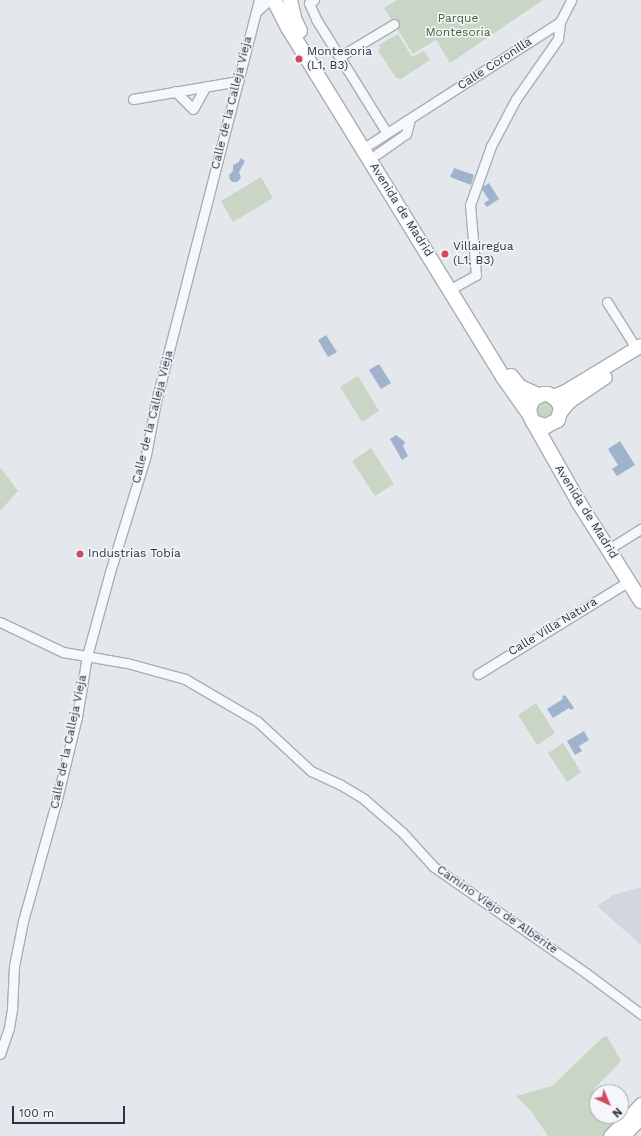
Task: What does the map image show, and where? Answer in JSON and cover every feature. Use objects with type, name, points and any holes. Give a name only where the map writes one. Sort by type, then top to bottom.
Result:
[{"type":"highway","points":[[620,1136],[641,1114]]},
{"type":"highway","points":[[636,1136],[641,1130]]},
{"type":"main road","name":"Avenida de Madrid","points":[[290,0],[298,29],[374,149],[516,383],[526,391],[538,396]]},
{"type":"main road","name":"Avenida de Madrid","points":[[271,1],[503,376],[531,418],[579,503],[635,584]]},
{"type":"main road","points":[[558,417],[559,402],[552,396],[548,394],[538,396],[530,403],[531,418],[546,426],[558,417],[569,401],[639,349]]},
{"type":"main road","points":[[552,396],[565,391],[639,349]]},
{"type":"main road","name":"Avenida de Madrid","points":[[558,417],[552,439],[554,448],[615,545],[635,584],[641,600]]},
{"type":"main road","points":[[610,1136],[641,1104]]},
{"type":"street","points":[[456,286],[476,275],[470,205],[491,146],[516,99],[558,39],[560,22],[571,0]]},
{"type":"street","name":"Calle de la Calleja Vieja","points":[[0,1054],[12,1010],[14,966],[23,921],[57,799],[77,717],[87,656],[110,572],[146,454],[156,401],[255,13],[271,1]]},
{"type":"street","points":[[309,1],[316,19],[387,133]]},
{"type":"street","name":"Calle Coronilla","points":[[374,149],[387,133],[560,22]]},
{"type":"street","points":[[339,57],[394,24]]},
{"type":"street","points":[[133,99],[238,81]]},
{"type":"street","points":[[175,91],[193,110],[206,86]]},
{"type":"street","points":[[374,149],[406,134],[410,119]]},
{"type":"street","points":[[607,302],[639,349]]},
{"type":"street","points":[[615,545],[641,529]]},
{"type":"street","name":"Calle Villa Natura","points":[[478,674],[635,584]]},
{"type":"street","name":"Camino Viejo de Alberite","points":[[0,622],[63,652],[126,663],[185,679],[257,722],[310,771],[341,785],[364,799],[402,832],[434,867],[586,973],[641,1014]]},
{"type":"shaded area","points":[[641,887],[641,945],[597,906],[613,895]]},
{"type":"green space","name":"Parque Montesoria","points":[[397,0],[543,0],[450,63],[436,40],[413,54],[384,8]]},
{"type":"green space","points":[[398,34],[412,57],[424,51],[430,60],[401,79],[396,78],[378,50],[380,48],[379,45]]},
{"type":"green space","points":[[261,177],[273,198],[233,222],[221,201]]},
{"type":"green space","points":[[358,376],[379,411],[362,422],[340,387]]},
{"type":"green space","points":[[548,400],[556,411],[550,419],[537,417],[535,407],[539,402]]},
{"type":"green space","points":[[371,448],[394,484],[375,496],[352,461]]},
{"type":"green space","points":[[0,467],[18,491],[0,511]]},
{"type":"green space","points":[[536,703],[555,733],[537,745],[518,715]]},
{"type":"green space","points":[[563,743],[581,772],[567,782],[548,753]]},
{"type":"green space","points":[[607,1036],[621,1061],[599,1084],[589,1084],[589,1124],[613,1124],[603,1136],[548,1136],[531,1111],[516,1096],[552,1086],[602,1038]]},
{"type":"water","points":[[240,158],[245,161],[239,172],[241,178],[237,182],[233,182],[230,180],[229,175],[233,171],[233,165],[239,162]]},
{"type":"water","points":[[454,168],[474,175],[471,185],[450,177]]},
{"type":"water","points":[[489,183],[499,199],[487,207],[484,203],[489,200],[481,188]]},
{"type":"water","points":[[326,335],[337,352],[328,357],[318,340]]},
{"type":"water","points":[[379,364],[391,383],[381,389],[369,370]]},
{"type":"water","points":[[396,435],[405,442],[403,446],[408,456],[402,460],[390,439]]},
{"type":"water","points":[[620,441],[635,465],[617,476],[612,469],[618,465],[608,449]]},
{"type":"water","points":[[565,695],[574,708],[571,710],[569,708],[553,718],[547,709],[563,699],[562,697]]},
{"type":"water","points":[[584,731],[589,740],[579,746],[582,751],[575,755],[567,741]]},
{"type":"place","name":"Montesoria (L1, B3)","points":[[299,59]]},
{"type":"place","name":"Villairegua (L1, B3)","points":[[445,254]]},
{"type":"place","name":"Industrias Tobía","points":[[80,554]]}]
